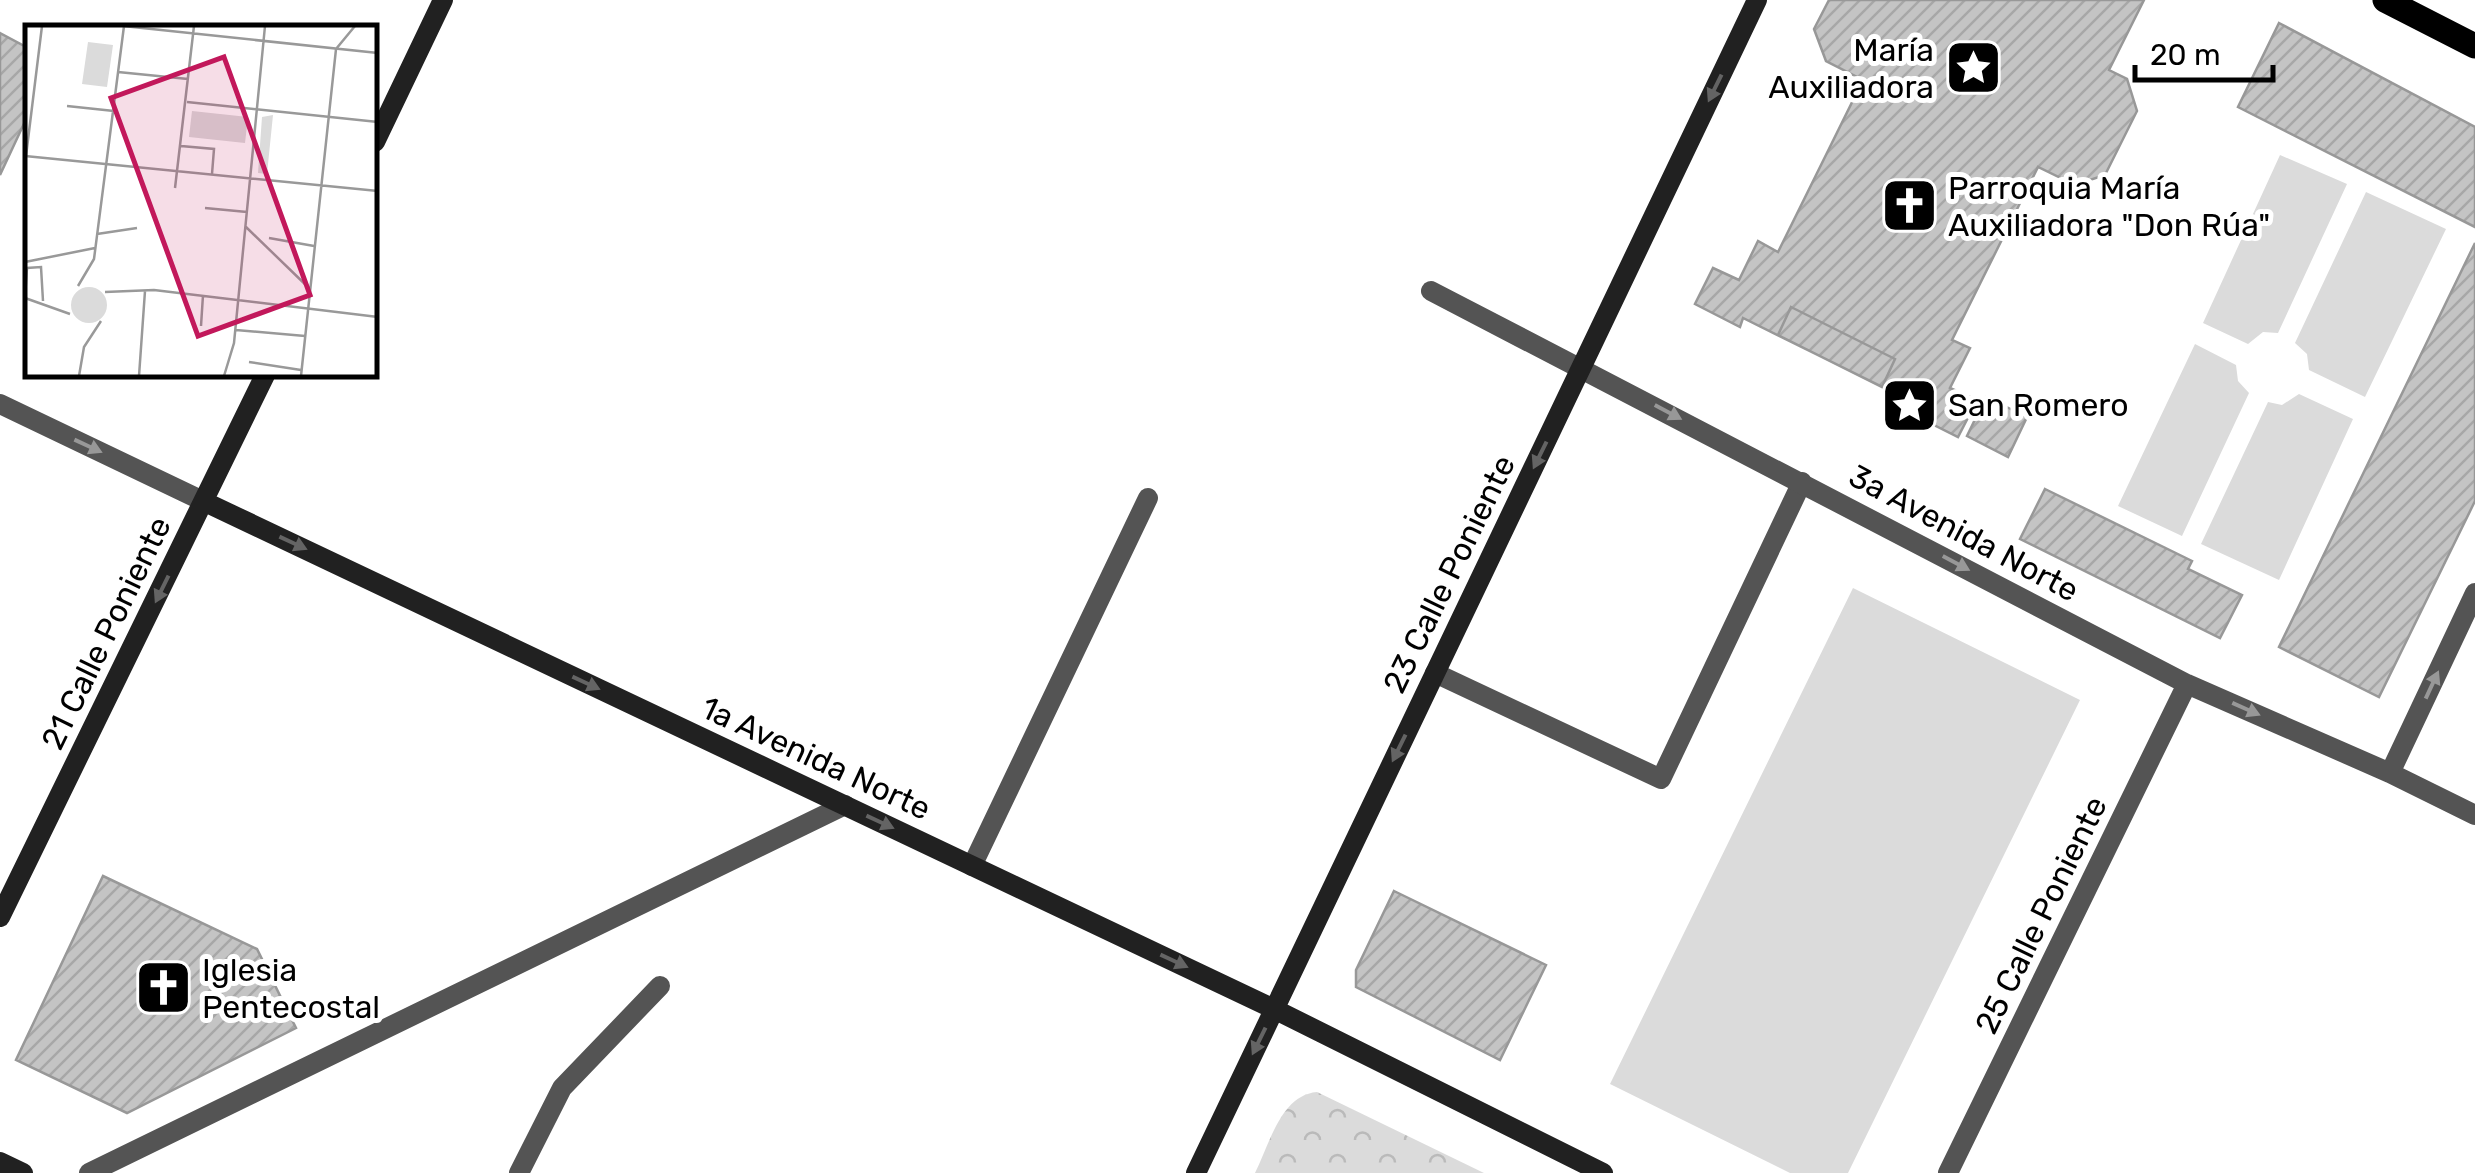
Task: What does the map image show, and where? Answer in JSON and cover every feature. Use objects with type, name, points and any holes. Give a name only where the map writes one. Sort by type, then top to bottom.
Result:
[{"type":"main road","points":[[2385,0],[2475,46]]},
{"type":"street","points":[[378,136],[443,0]]},
{"type":"street","name":"23 Calle Poniente","points":[[1196,1173],[1758,0]]},
{"type":"street","name":"3a Avenida Norte","points":[[1431,291],[2187,684],[2390,773],[2475,816]]},
{"type":"street","name":"21 Calle Poniente","points":[[0,917],[263,378]]},
{"type":"street","name":"1a Avenida Norte","points":[[0,404],[1274,1009],[1603,1173]]},
{"type":"street","points":[[1436,673],[1661,780],[1802,482]]},
{"type":"street","points":[[972,866],[1148,498]]},
{"type":"street","points":[[2390,773],[2475,593]]},
{"type":"street","name":"25 Calle Poniente","points":[[1948,1173],[2187,684]]},
{"type":"street","points":[[89,1173],[844,805]]},
{"type":"street","points":[[519,1173],[562,1088],[660,986]]},
{"type":"street","points":[[0,1162],[23,1173]]},
{"type":"green space","points":[[2280,155],[2347,184],[2278,333],[2263,332],[2248,344],[2203,323]]},
{"type":"green space","points":[[2366,192],[2446,229],[2365,397],[2309,370],[2307,354],[2295,343]]},
{"type":"green space","points":[[2195,344],[2236,365],[2238,381],[2249,393],[2182,536],[2118,506]]},
{"type":"green space","points":[[2299,394],[2353,419],[2279,580],[2201,544],[2268,402],[2282,405]]},
{"type":"green space","points":[[1853,588],[2080,700],[1848,1173],[1790,1173],[1610,1084]]},
{"type":"green space","points":[[1317,1092],[1484,1173],[1255,1173],[1286,1111],[1305,1095]]},
{"type":"building","name":"Parroquia María Auxiliadora \"Don Rúa\"","points":[[1829,0],[2144,0],[2109,70],[2127,79],[2137,111],[2105,175],[2075,185],[2038,167],[1952,340],[1970,348],[1950,388],[1977,400],[1958,437],[1914,415],[1919,405],[1743,318],[1740,327],[1695,304],[1713,268],[1739,280],[1758,241],[1778,252],[1863,80],[1826,61],[1814,29]]},
{"type":"building","points":[[2279,23],[2475,127],[2475,227],[2238,107]]},
{"type":"building","points":[[0,33],[25,46],[25,121],[0,175]]},
{"type":"building","points":[[2475,243],[2475,501],[2379,697],[2279,647]]},
{"type":"building","points":[[1791,307],[1895,359],[1882,387],[1778,335]]},
{"type":"building","points":[[1986,397],[2027,417],[2008,457],[1967,436]]},
{"type":"building","points":[[2045,489],[2192,561],[2188,569],[2242,595],[2220,638],[2020,539]]},
{"type":"building","name":"Iglesia Pentecostal","points":[[103,876],[257,949],[296,1028],[127,1113],[16,1060]]},
{"type":"building","points":[[1394,891],[1546,965],[1500,1060],[1356,987],[1356,970]]},
{"type":"place","name":"María Auxiliadora","points":[[1973,68]]},
{"type":"place","name":"Parroquia María Auxiliadora \"Don Rúa\"","points":[[1909,206]]},
{"type":"place","name":"San Romero","points":[[1909,405]]},
{"type":"place","name":"Iglesia Pentecostal","points":[[163,988]]}]
